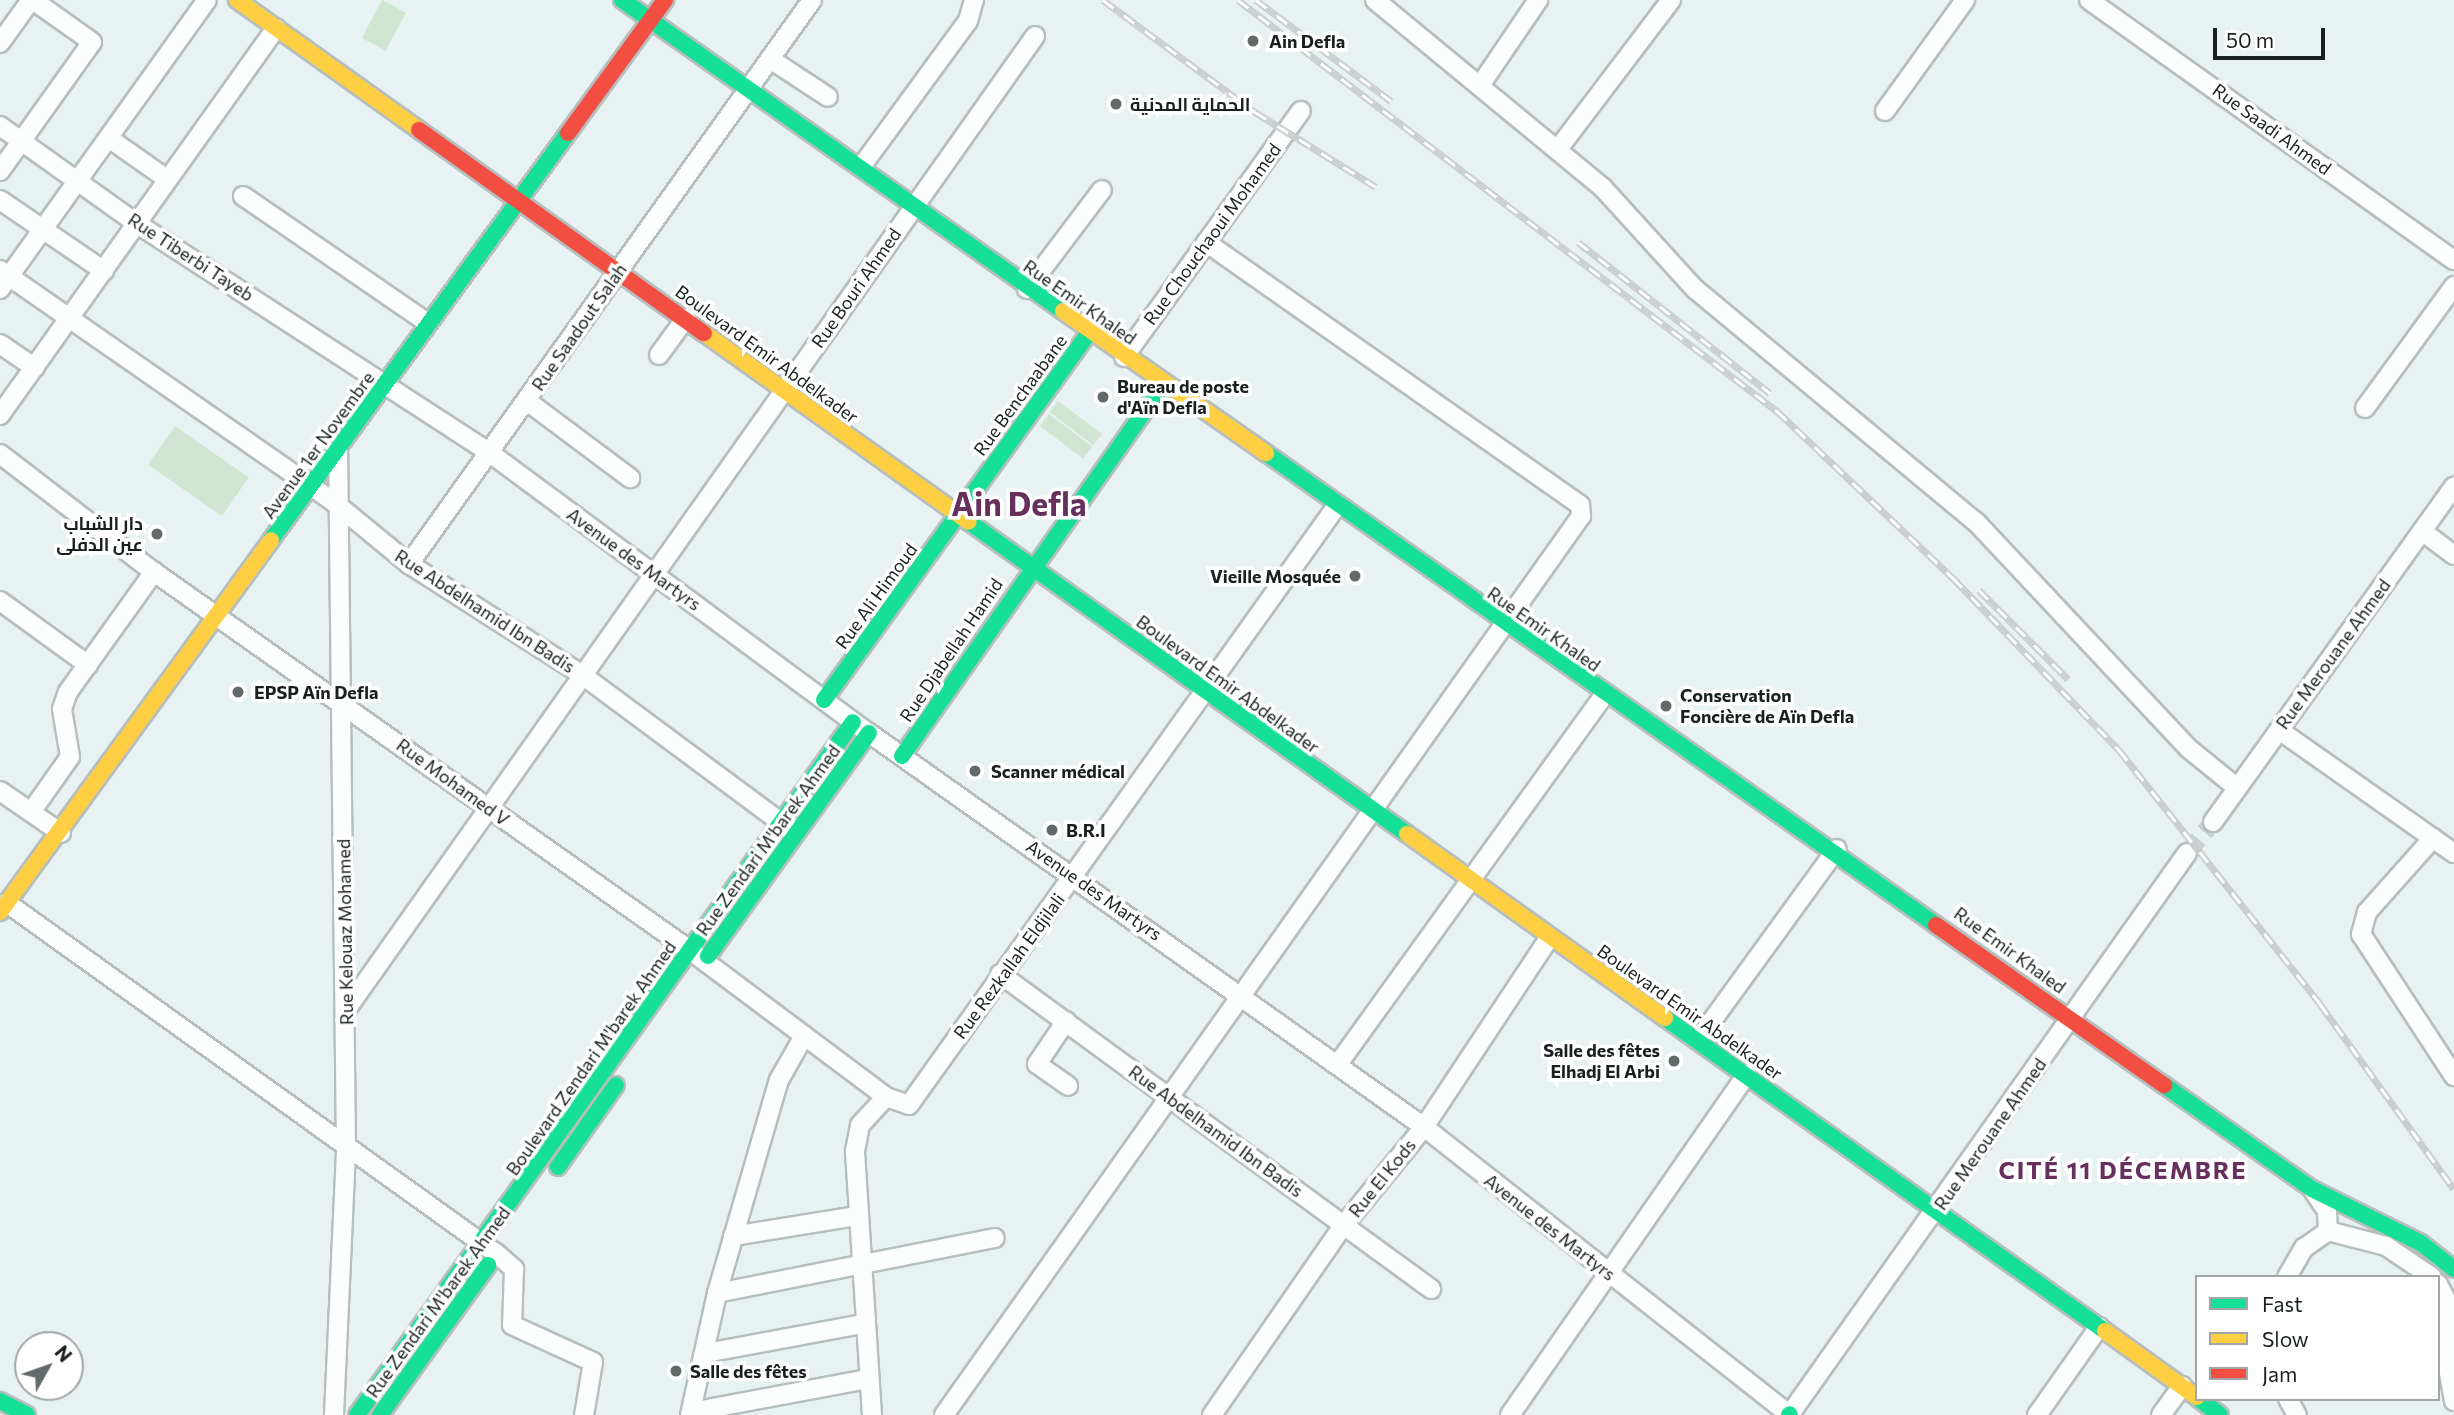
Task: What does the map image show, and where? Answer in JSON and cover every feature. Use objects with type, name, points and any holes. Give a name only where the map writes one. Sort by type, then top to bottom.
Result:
[{"type":"main road","name":"Boulevard Emir Abdelkader","points":[[237,0],[619,270],[784,392],[1371,811],[1472,879],[1549,938],[1938,1210],[2195,1396]]},
{"type":"main road","name":"Rue Emir Khaled","points":[[622,0],[1502,623],[1837,849],[2312,1189],[2421,1243],[2454,1269]]},
{"type":"main road","name":"Avenue 1er Novembre","points":[[2,904],[61,833],[517,198],[665,0]]},
{"type":"main road","name":"Rue Benchaabane","points":[[958,514],[1089,332]]},
{"type":"main road","name":"Rue Djabellah Hamid","points":[[902,756],[1032,567],[1163,385]]},
{"type":"main road","name":"Rue Ali Himoud","points":[[824,700],[958,514]]},
{"type":"main road","name":"Boulevard Zendari M'barek Ahmed","points":[[357,1415],[495,1247],[698,956],[782,822],[853,722]]},
{"type":"main road","name":"Rue Zendari M'barek Ahmed","points":[[545,1186],[698,956],[797,834],[869,733]]},
{"type":"main road","name":"Rue Zendari M'barek Ahmed","points":[[380,1415],[495,1247]]},
{"type":"main road","points":[[0,1401],[27,1415]]},
{"type":"main road","name":"Boulevard Emir Abdelkader","points":[[2202,1401],[2220,1415]]},
{"type":"street","points":[[0,43],[32,0],[92,42],[0,171]]},
{"type":"street","points":[[3,278],[110,139],[207,0]]},
{"type":"street","name":"Rue Saadout Salah","points":[[409,564],[812,0]]},
{"type":"street","points":[[861,167],[968,21],[974,0]]},
{"type":"street","points":[[1376,0],[1558,149],[1626,211],[1695,289],[1976,522],[2188,748],[2236,787]]},
{"type":"street","points":[[1481,85],[1538,0]]},
{"type":"street","points":[[1558,149],[1671,0]]},
{"type":"street","points":[[1885,111],[1965,0]]},
{"type":"street","name":"Rue Saadi Ahmed","points":[[2089,0],[2454,260]]},
{"type":"street","points":[[0,415],[276,28]]},
{"type":"street","name":"Rue Bouri Ahmed","points":[[345,1010],[1035,36]]},
{"type":"street","points":[[770,59],[828,97]]},
{"type":"street","name":"Rue Chouchaoui Mohamed","points":[[1124,357],[1301,111]]},
{"type":"street","name":"Rue Tiberbi Tayeb","points":[[0,125],[136,223],[387,382]]},
{"type":"street","points":[[110,139],[167,179]]},
{"type":"street","points":[[1027,289],[1102,190]]},
{"type":"street","points":[[243,196],[428,323]]},
{"type":"street","points":[[0,200],[104,271]]},
{"type":"street","points":[[944,1415],[1049,1275],[1167,1095],[1581,516],[1580,505],[1206,242]]},
{"type":"street","name":"Rue Abdelhamid Ibn Badis","points":[[3,278],[70,318],[335,503],[409,564],[581,674],[797,834]]},
{"type":"street","points":[[2365,408],[2454,286]]},
{"type":"street","points":[[659,355],[686,318]]},
{"type":"street","points":[[0,344],[35,368]]},
{"type":"street","name":"Avenue des Martyrs","points":[[387,382],[490,453],[853,722],[1075,876],[1424,1127],[1790,1415]]},
{"type":"street","points":[[527,401],[629,478]]},
{"type":"street","name":"Rue Kelouaz Mohamed","points":[[334,1415],[346,1149],[342,703],[335,503],[338,449]]},
{"type":"street","name":"Rue Mohamed V","points":[[0,454],[154,572],[698,956],[886,1097],[909,1105]]},
{"type":"street","name":"Rue Merouane Ahmed","points":[[2213,822],[2454,486]]},
{"type":"street","name":"Rue Rezkallah Eldjilali","points":[[909,1105],[1336,507]]},
{"type":"street","points":[[2422,531],[2454,555]]},
{"type":"street","points":[[31,811],[70,757],[62,709],[88,665],[154,572]]},
{"type":"street","points":[[0,601],[88,665]]},
{"type":"street","points":[[1338,1064],[1605,694]]},
{"type":"street","points":[[2279,730],[2454,853]]},
{"type":"street","points":[[0,791],[61,833]]},
{"type":"street","points":[[2433,838],[2367,912],[2361,934],[2454,1076]]},
{"type":"street","points":[[1698,1040],[1837,849]]},
{"type":"street","name":"Rue Merouane Ahmed","points":[[1790,1415],[1938,1210],[2187,853]]},
{"type":"street","points":[[2,904],[346,1149],[495,1247],[514,1269],[512,1325],[593,1362],[584,1415]]},
{"type":"street","name":"Rue El Kods","points":[[1212,1415],[1343,1226],[1424,1127],[1549,938]]},
{"type":"street","name":"Rue Abdelhamid Ibn Badis","points":[[1000,974],[1431,1289]]},
{"type":"street","points":[[1066,1021],[1037,1064],[1068,1086]]},
{"type":"street","points":[[804,1036],[779,1080],[717,1293],[706,1353],[690,1413],[867,1379]]},
{"type":"street","points":[[1510,1415],[1747,1074]]},
{"type":"street","points":[[872,1415],[862,1325],[857,1216],[860,1125],[886,1097]]},
{"type":"street","points":[[2312,1189],[2327,1211],[2328,1231]]},
{"type":"street","points":[[733,1236],[857,1216]]},
{"type":"street","points":[[2288,1275],[2304,1248],[2328,1231],[2386,1246],[2429,1275]]},
{"type":"street","points":[[717,1293],[850,1271],[860,1264],[995,1238]]},
{"type":"street","points":[[2440,1288],[2446,1300],[2445,1351],[2454,1401]]},
{"type":"street","points":[[706,1353],[862,1325]]},
{"type":"street","points":[[2037,1415],[2099,1327]]},
{"type":"street","points":[[2161,1415],[2182,1387]]},
{"type":"green space","points":[[382,0],[406,13],[386,51],[362,38]]},
{"type":"green space","points":[[1058,401],[1102,434],[1093,445],[1050,412]]},
{"type":"green space","points":[[1049,414],[1092,446],[1083,458],[1040,426]]},
{"type":"green space","points":[[175,426],[249,478],[222,516],[148,465]]},
{"type":"tunnel","points":[[2187,853],[2213,822]]},
{"type":"railway","points":[[1103,0],[1255,112],[1376,187]]},
{"type":"railway","points":[[1238,0],[1777,411],[1953,578],[2119,750],[2320,1004],[2454,1189]]},
{"type":"railway","points":[[1256,0],[1391,101]]},
{"type":"railway","points":[[1578,242],[1770,393]]},
{"type":"railway","points":[[1979,590],[2068,679]]},
{"type":"traffic: fast","points":[[622,0],[1063,311]]},
{"type":"traffic: fast","points":[[271,540],[568,133]]},
{"type":"traffic: fast","points":[[824,700],[1089,332]]},
{"type":"traffic: fast","points":[[902,756],[1163,385]]},
{"type":"traffic: fast","points":[[1266,453],[1936,925]]},
{"type":"traffic: fast","points":[[969,522],[1407,834]]},
{"type":"traffic: fast","points":[[357,1415],[853,722]]},
{"type":"traffic: fast","points":[[708,956],[869,733]]},
{"type":"traffic: fast","points":[[1665,1018],[2105,1331]]},
{"type":"traffic: fast","points":[[558,1167],[616,1085]]},
{"type":"traffic: fast","points":[[2164,1085],[2312,1189],[2421,1243],[2454,1269]]},
{"type":"traffic: fast","points":[[380,1415],[488,1265]]},
{"type":"traffic: fast","points":[[0,1401],[27,1415]]},
{"type":"traffic: fast","points":[[2202,1401],[2220,1415]]},
{"type":"traffic: slow","points":[[237,0],[419,130]]},
{"type":"traffic: slow","points":[[1063,311],[1266,453]]},
{"type":"traffic: slow","points":[[704,333],[969,522]]},
{"type":"traffic: slow","points":[[0,912],[271,540]]},
{"type":"traffic: slow","points":[[1407,834],[1665,1018]]},
{"type":"traffic: slow","points":[[2105,1331],[2195,1396]]},
{"type":"traffic: jam","points":[[568,133],[665,0]]},
{"type":"traffic: jam","points":[[419,130],[704,333]]},
{"type":"traffic: jam","points":[[1936,925],[2164,1085]]},
{"type":"place","name":"Ain Defla","points":[[1253,41]]},
{"type":"place","name":"الحماية المدنية","points":[[1116,104]]},
{"type":"place","name":"Bureau de poste d'Aïn Defla","points":[[1103,397]]},
{"type":"place","name":"دار الشباب عين الدفلى","points":[[157,534]]},
{"type":"place","name":"Vieille Mosquée","points":[[1355,576]]},
{"type":"place","name":"EPSP Aïn Defla","points":[[238,692]]},
{"type":"place","name":"Conservation Foncière de Aïn Defla","points":[[1666,706]]},
{"type":"place","name":"Scanner médical","points":[[975,771]]},
{"type":"place","name":"B.R.I","points":[[1052,830]]},
{"type":"place","name":"Salle des fêtes Elhadj El Arbi","points":[[1674,1061]]},
{"type":"place","name":"Salle des fêtes","points":[[676,1371]]},
{"type":"district","name":"Ain Defla","points":[[1019,503]]},
{"type":"district","name":"CITÉ 11 DÉCEMBRE","points":[[2123,1170]]}]
